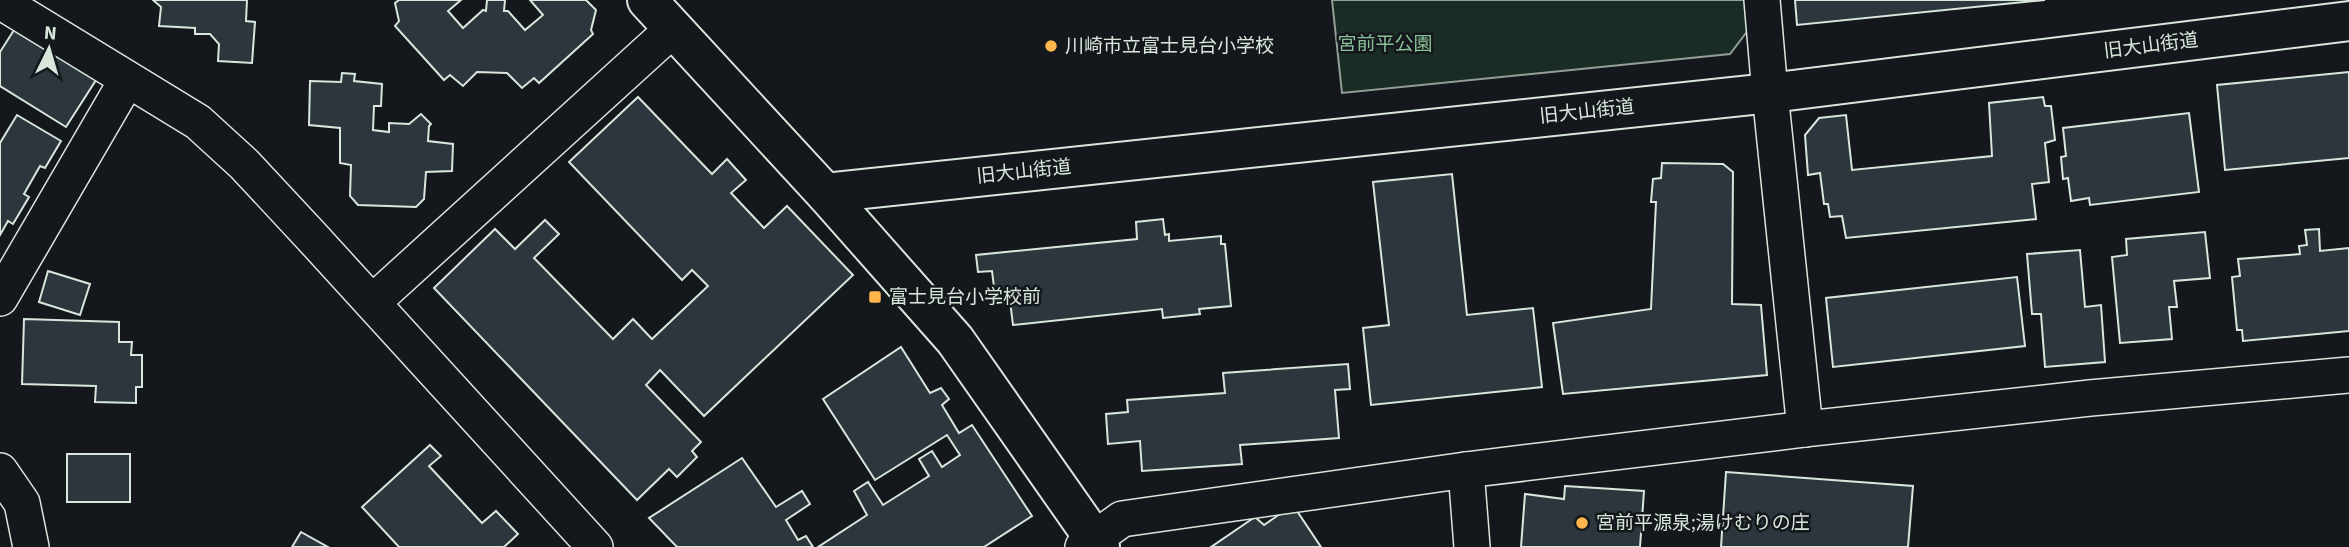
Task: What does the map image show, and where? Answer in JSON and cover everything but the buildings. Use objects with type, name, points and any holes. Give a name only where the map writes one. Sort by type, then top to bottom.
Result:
[{"type":"street","points":[[647,0],[825,193],[955,340],[1092,544],[1122,519],[1465,470],[2090,398],[2349,375]]},
{"type":"street","points":[[1762,0],[1805,429]]},
{"type":"street","points":[[0,1],[198,122],[244,164],[595,547]]},
{"type":"street","name":"旧大山街道","points":[[825,193],[1770,93],[2349,21]]},
{"type":"street","points":[[373,302],[673,29]]},
{"type":"street","points":[[0,298],[127,80]]},
{"type":"street","points":[[1465,470],[1472,547]]},
{"type":"street","points":[[0,471],[22,503],[32,547]]},
{"type":"green space","name":"宮前平公園","points":[[1332,0],[1746,0],[1749,29],[1730,54],[1342,93]]},
{"type":"place","name":"川崎市立富士見台小学校","points":[[1051,46]]},
{"type":"place","name":"富士見台小学校前","points":[[875,297]]},
{"type":"place","name":"宮前平源泉;湯けむりの庄","points":[[1582,523]]}]
